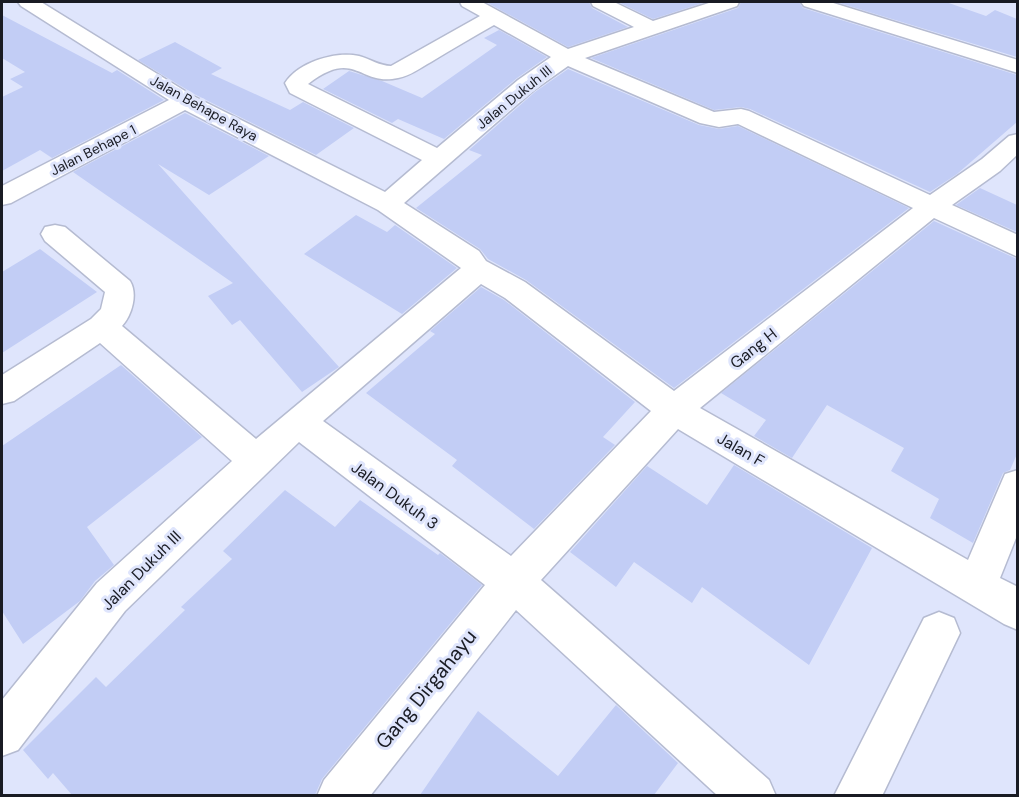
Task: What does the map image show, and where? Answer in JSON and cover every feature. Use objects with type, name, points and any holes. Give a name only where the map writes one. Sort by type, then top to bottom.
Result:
[{"type":"street","name":"Jalan Behape Raya","points":[[28,2],[185,100],[387,204]]},
{"type":"street","points":[[469,2],[566,57],[713,119],[741,116],[1017,247]]},
{"type":"street","points":[[600,2],[651,28]]},
{"type":"street","name":"Jalan Dukuh III","points":[[387,204],[526,85],[566,57],[729,2]]},
{"type":"street","points":[[811,2],[1017,66]]},
{"type":"street","points":[[439,159],[298,88],[297,83],[331,63],[340,61],[356,62],[383,73],[397,72],[493,17]]},
{"type":"street","name":"Jalan Behape 1","points":[[2,198],[185,100]]},
{"type":"street","name":"Gang H","points":[[513,582],[674,410],[931,207],[991,165],[1017,141]]},
{"type":"street","points":[[298,422],[468,280],[476,268],[469,258],[387,204]]},
{"type":"street","points":[[2,391],[102,327],[115,314],[120,289],[56,234]]},
{"type":"street","name":"Jalan F","points":[[476,268],[515,290],[674,410],[1017,610]]},
{"type":"street","points":[[102,327],[255,460]]},
{"type":"street","name":"Jalan Dukuh III","points":[[2,734],[111,597],[298,422]]},
{"type":"street","name":"Jalan Dukuh 3","points":[[298,422],[513,582],[753,795]]},
{"type":"street","points":[[977,586],[1017,486]]},
{"type":"street","name":"Gang Dirgahayu","points":[[340,795],[513,582]]},
{"type":"street","points":[[857,795],[939,633]]},
{"type":"building","points":[[486,2],[589,2],[592,8],[628,27],[568,47]]},
{"type":"building","points":[[618,2],[706,2],[653,19]]},
{"type":"building","points":[[741,2],[799,2],[803,8],[1017,75],[1017,122],[957,174],[930,192],[750,109],[741,107],[714,110],[591,58],[738,8]]},
{"type":"building","points":[[836,2],[946,2],[986,16],[995,10],[1017,19],[1017,57]]},
{"type":"building","points":[[2,15],[112,73],[117,70],[164,100],[52,158],[40,150],[2,171],[2,97],[23,87],[10,79],[25,72],[2,58]]},
{"type":"building","points":[[499,30],[547,57],[517,78],[444,139],[398,119],[392,123],[323,89],[349,71],[382,81],[422,98],[497,45],[484,38]]},
{"type":"building","points":[[175,42],[222,68],[211,74],[290,110],[303,102],[354,128],[316,155],[194,94],[138,60]]},
{"type":"building","points":[[568,69],[699,125],[719,129],[738,126],[909,208],[674,388],[526,280],[488,259],[480,249],[416,208],[482,155],[469,150],[535,92]]},
{"type":"building","points":[[185,113],[269,156],[209,195],[158,164],[339,367],[302,392],[240,320],[232,325],[208,296],[233,283],[73,172]]},
{"type":"building","points":[[980,188],[1017,205],[1017,232],[956,205]]},
{"type":"building","points":[[356,215],[387,232],[395,225],[457,268],[402,314],[304,254]]},
{"type":"building","points":[[934,221],[1017,259],[1017,454],[1010,470],[1003,473],[973,543],[930,518],[939,499],[891,471],[904,448],[827,405],[792,458],[754,436],[766,420],[721,393]]},
{"type":"building","points":[[40,249],[97,292],[2,353],[2,272]]},
{"type":"building","points":[[481,287],[504,300],[635,402],[603,437],[615,445],[534,529],[452,466],[457,460],[366,393],[435,334],[430,331]]},
{"type":"building","points":[[121,365],[202,437],[87,527],[114,565],[95,581],[80,601],[23,644],[2,611],[2,446]]},
{"type":"building","points":[[734,465],[872,548],[809,665],[702,587],[692,603],[634,562],[616,587],[570,552],[647,466],[707,505]]},
{"type":"building","points":[[285,490],[335,527],[360,500],[438,555],[440,553],[482,585],[322,779],[315,795],[72,795],[53,773],[48,779],[23,750],[96,677],[106,687],[185,610],[181,607],[232,559],[223,551]]},
{"type":"building","points":[[616,705],[678,763],[654,795],[420,795],[478,711],[558,776]]}]
